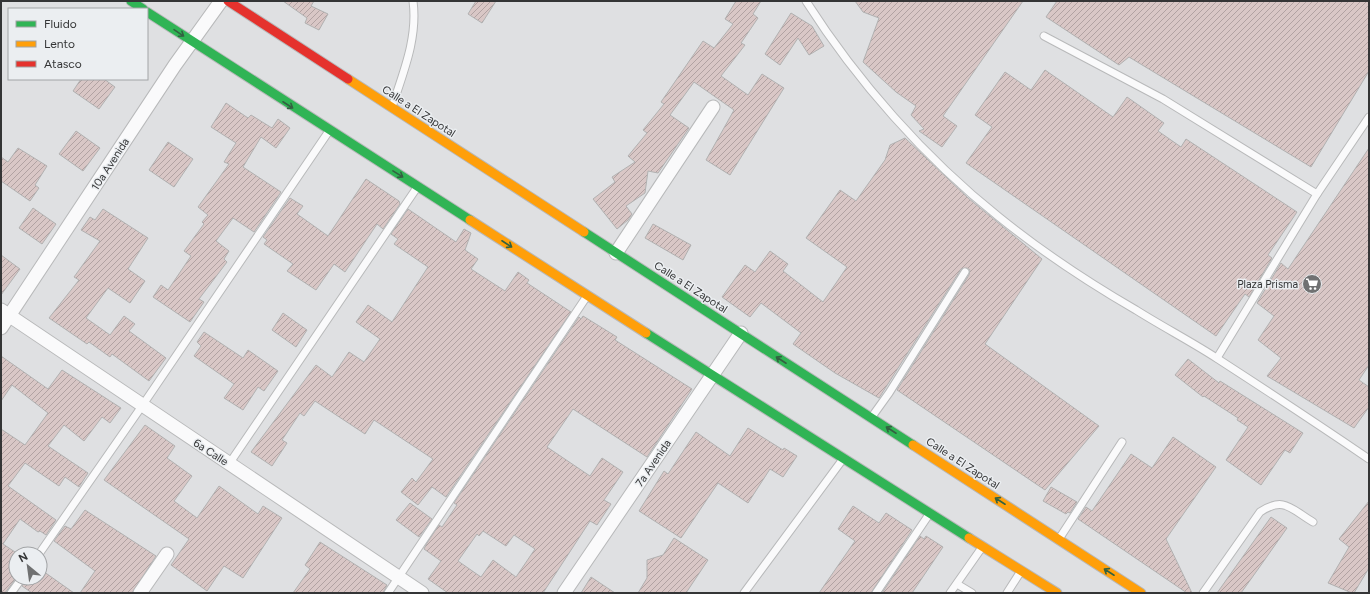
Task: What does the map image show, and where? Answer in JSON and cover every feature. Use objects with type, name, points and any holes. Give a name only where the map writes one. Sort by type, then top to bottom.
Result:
[{"type":"street","points":[[131,1],[142,8]]},
{"type":"street","name":"10a Avenida","points":[[1,328],[5,313],[221,1]]},
{"type":"street","name":"Calle a El Zapotal","points":[[228,1],[1142,593]]},
{"type":"street","points":[[148,13],[329,131],[418,186],[712,376],[1057,593]]},
{"type":"street","points":[[616,253],[713,107]]},
{"type":"street","name":"6a Calle","points":[[5,313],[422,593]]},
{"type":"street","name":"7a Avenida","points":[[564,593],[741,333]]},
{"type":"street","points":[[140,593],[167,554]]},
{"type":"lane","points":[[392,107],[412,42],[416,18],[413,1]]},
{"type":"lane","points":[[806,1],[830,40],[890,112],[956,180],[1000,217],[1047,252],[1133,309],[1217,358],[1369,459]]},
{"type":"lane","points":[[1044,36],[1163,99],[1317,194]]},
{"type":"lane","points":[[1217,358],[1317,194],[1369,117]]},
{"type":"lane","points":[[45,546],[142,406],[329,131]]},
{"type":"lane","points":[[229,464],[418,186]]},
{"type":"lane","points":[[871,418],[889,393],[965,272]]},
{"type":"lane","points":[[388,593],[587,296]]},
{"type":"lane","points":[[1058,539],[1122,442]]},
{"type":"lane","points":[[744,593],[844,458]]},
{"type":"lane","points":[[1203,593],[1260,512],[1272,504],[1284,504],[1313,522]]},
{"type":"lane","points":[[876,593],[930,513]]},
{"type":"lane","points":[[950,593],[983,546]]},
{"type":"lane","points":[[1007,593],[1021,570]]},
{"type":"lane","points":[[957,584],[972,593]]},
{"type":"building","points":[[283,1],[314,1],[311,6],[328,14],[319,30],[305,23],[307,18]]},
{"type":"building","points":[[476,1],[496,1],[482,23],[468,14]]},
{"type":"building","points":[[736,1],[761,1],[753,14],[758,18],[741,43],[745,45],[721,76],[748,95],[762,74],[784,88],[730,175],[706,160],[734,110],[694,82],[670,115],[689,128],[658,173],[648,171],[645,193],[626,206],[632,214],[628,220],[617,229],[593,199],[615,182],[612,177],[635,162],[628,156],[647,133],[643,130],[664,104],[661,102],[703,41],[714,48],[733,24],[725,19]]},
{"type":"building","points":[[855,1],[1023,1],[943,116],[957,126],[942,147],[919,131],[924,129],[911,115],[916,106],[896,92],[863,62],[879,18],[863,12]]},
{"type":"building","points":[[1057,1],[1369,1],[1369,71],[1311,167],[1129,57],[1119,65],[1046,17]]},
{"type":"building","points":[[791,13],[812,26],[824,46],[809,55],[798,38],[780,65],[765,54]]},
{"type":"building","points":[[1045,70],[1113,117],[1127,97],[1164,123],[1158,131],[1181,147],[1186,139],[1297,212],[1268,255],[1272,258],[1249,297],[1245,294],[1216,336],[966,163],[992,127],[975,115],[1005,72],[1031,90]]},
{"type":"building","points":[[80,80],[105,80],[115,87],[99,109],[73,91]]},
{"type":"building","points":[[226,103],[248,118],[251,115],[272,128],[278,119],[290,128],[276,148],[261,137],[243,167],[281,192],[254,232],[233,218],[216,241],[229,251],[224,259],[227,262],[199,299],[204,302],[190,322],[153,297],[161,285],[168,290],[191,256],[184,251],[204,224],[202,222],[208,215],[198,207],[229,164],[224,162],[236,143],[211,127]]},
{"type":"building","points":[[76,131],[100,148],[83,171],[59,154]]},
{"type":"building","points":[[905,138],[968,198],[1042,259],[985,344],[1099,426],[1045,490],[897,390],[969,275],[970,270],[967,268],[961,269],[879,398],[835,373],[793,344],[801,333],[761,303],[750,317],[722,297],[745,265],[755,272],[770,251],[788,264],[783,271],[823,302],[847,267],[806,238],[840,190],[856,201],[885,160],[890,145]]},
{"type":"building","points":[[168,142],[193,159],[174,187],[149,170]]},
{"type":"building","points":[[18,148],[47,166],[35,185],[39,188],[30,201],[1,181],[1,157],[8,162]]},
{"type":"building","name":"Plaza Prisma","points":[[1369,148],[1369,365],[1359,380],[1369,387],[1369,407],[1354,428],[1267,376],[1281,358],[1258,340],[1274,316],[1257,303],[1281,263],[1288,269]]},
{"type":"building","points":[[366,179],[399,201],[400,204],[383,229],[377,224],[345,272],[334,264],[316,290],[287,271],[293,264],[264,244],[267,240],[263,237],[290,198],[303,206],[297,214],[328,236]]},
{"type":"building","points":[[33,208],[56,224],[42,244],[19,228]]},
{"type":"building","points":[[103,209],[148,238],[128,269],[145,281],[130,303],[108,288],[86,318],[110,335],[124,316],[135,324],[129,331],[166,358],[149,381],[112,354],[110,357],[89,342],[87,344],[49,318],[79,280],[74,277],[100,241],[81,230],[90,217],[95,220]]},
{"type":"building","points":[[408,209],[456,242],[464,229],[471,233],[465,250],[478,259],[471,269],[505,291],[518,272],[529,280],[527,283],[571,312],[446,497],[432,487],[418,505],[401,492],[412,478],[416,482],[433,459],[374,420],[365,434],[315,401],[304,416],[300,413],[282,440],[287,443],[272,466],[251,452],[316,365],[332,377],[349,352],[364,362],[380,339],[356,322],[368,305],[392,322],[428,267],[394,244],[398,239],[391,234]]},
{"type":"building","points":[[653,224],[691,245],[683,260],[645,238]]},
{"type":"building","points":[[1,255],[20,269],[1,295]]},
{"type":"building","points":[[283,313],[307,330],[296,347],[272,330]]},
{"type":"building","points":[[583,316],[617,337],[615,340],[692,389],[647,457],[573,409],[547,447],[590,476],[602,458],[623,472],[604,500],[611,504],[597,525],[590,521],[543,593],[448,593],[428,579],[441,561],[424,549],[439,525],[442,527],[457,505],[454,503],[579,317],[581,319]],"holes":[[[483,531],[506,546],[514,535],[535,549],[516,577],[493,560],[481,577],[458,561],[477,534],[479,536]]]},
{"type":"building","points":[[204,332],[243,358],[248,350],[278,371],[264,391],[258,387],[243,410],[224,398],[234,384],[194,356],[201,346],[197,342]]},
{"type":"building","points":[[1,356],[48,389],[62,370],[121,408],[110,423],[102,417],[84,441],[64,425],[48,446],[88,473],[79,487],[65,477],[59,486],[25,463],[8,486],[56,520],[46,535],[40,531],[38,532],[20,519],[3,544],[8,547],[8,586],[10,586],[5,593],[1,593],[1,429],[25,445],[48,413],[12,385],[1,401]]},
{"type":"building","points":[[1188,359],[1219,383],[1220,381],[1303,433],[1290,453],[1285,450],[1261,485],[1226,460],[1248,427],[1237,420],[1238,418],[1204,396],[1203,397],[1175,375]]},
{"type":"building","points":[[145,425],[175,446],[167,458],[192,476],[174,501],[197,518],[219,486],[258,514],[263,506],[282,518],[243,578],[224,566],[207,591],[171,565],[189,539],[104,480]]},
{"type":"building","points":[[748,428],[783,450],[784,448],[797,456],[783,477],[770,469],[748,503],[718,483],[681,538],[639,511],[664,471],[668,474],[696,432],[730,456]]},
{"type":"building","points":[[1173,437],[1216,467],[1166,539],[1192,593],[1187,593],[1078,519],[1086,507],[1092,511],[1131,454],[1152,468]]},
{"type":"building","points":[[1051,487],[1077,502],[1070,513],[1068,512],[1066,514],[1043,501]]},
{"type":"building","points":[[1369,501],[1369,568],[1354,593],[1352,593],[1328,583],[1349,547],[1339,539]]},
{"type":"building","points":[[410,503],[432,519],[419,537],[396,520]]},
{"type":"building","points":[[853,506],[879,523],[886,513],[912,530],[871,593],[819,593],[855,541],[838,529]]},
{"type":"building","points":[[85,510],[156,556],[132,593],[80,593],[95,571],[54,541],[65,526],[71,529]]},
{"type":"building","points":[[1271,517],[1287,528],[1261,565],[1241,593],[1217,593]]},
{"type":"building","points":[[920,536],[924,539],[926,536],[943,547],[912,593],[882,593]]},
{"type":"building","points":[[674,538],[708,560],[686,593],[638,593],[647,578],[647,560],[663,555]]},
{"type":"building","points":[[320,542],[387,585],[383,593],[293,593],[310,569],[305,565]]},
{"type":"building","points":[[48,575],[74,593],[32,593],[22,586],[48,586]]},
{"type":"building","points":[[591,577],[615,593],[581,593]]},
{"type":"traffic: fast","points":[[131,1],[142,8]]},
{"type":"traffic: fast","points":[[148,13],[470,220]]},
{"type":"traffic: fast","points":[[584,232],[913,445]]},
{"type":"traffic: fast","points":[[646,333],[969,538]]},
{"type":"traffic: slow","points":[[348,79],[584,232]]},
{"type":"traffic: slow","points":[[470,220],[646,333]]},
{"type":"traffic: slow","points":[[913,445],[1141,593]]},
{"type":"traffic: slow","points":[[969,538],[1057,593]]},
{"type":"traffic: jam","points":[[228,1],[348,79]]},
{"type":"place","name":"Plaza Prisma","points":[[1312,284]]}]
